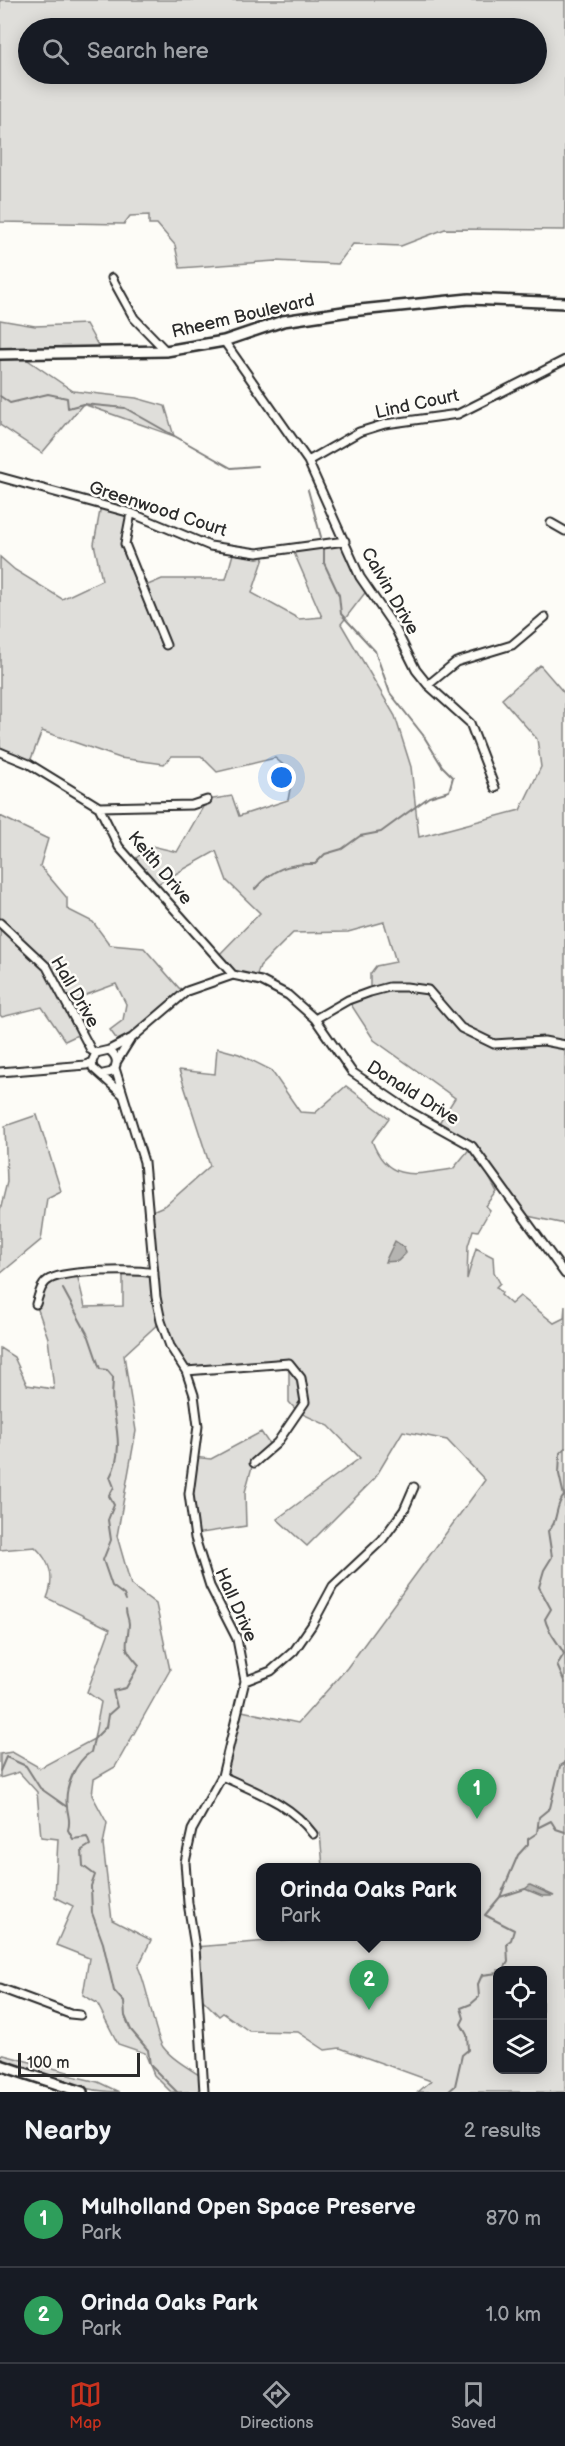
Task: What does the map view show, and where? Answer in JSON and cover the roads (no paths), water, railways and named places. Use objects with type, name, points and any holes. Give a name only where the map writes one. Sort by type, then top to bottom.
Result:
[{"type":"street","points":[[112,278],[134,318],[166,351]]},
{"type":"street","name":"Rheem Boulevard","points":[[0,354],[166,351],[224,341],[283,321],[350,311],[469,299],[565,303]]},
{"type":"street","name":"Calvin Drive","points":[[224,341],[308,461],[360,577],[395,628],[416,670],[428,685],[470,723],[495,788]]},
{"type":"street","name":"Lind Court","points":[[308,461],[359,432],[385,424],[458,414],[565,360]]},
{"type":"street","name":"Greenwood Court","points":[[0,477],[131,513],[210,546],[257,553],[345,541]]},
{"type":"street","points":[[131,513],[125,544],[166,645]]},
{"type":"street","points":[[551,523],[565,531]]},
{"type":"street","points":[[428,685],[456,662],[513,645],[545,617]]},
{"type":"street","points":[[0,752],[29,764],[99,807],[192,805],[207,800]]},
{"type":"street","name":"Keith Drive","points":[[99,807],[119,847],[232,975]]},
{"type":"street","name":"Hall Drive","points":[[0,923],[47,968],[91,1050],[96,1053]]},
{"type":"street","points":[[0,1072],[86,1065],[92,1062],[96,1053],[109,1050],[132,1038],[187,991],[232,975]]},
{"type":"street","name":"Donald Drive","points":[[232,975],[261,981],[279,990],[315,1019],[352,1072],[411,1112],[472,1146],[565,1274]]},
{"type":"street","points":[[315,1019],[348,1000],[370,992],[389,987],[406,987],[428,990],[461,1028],[494,1044],[544,1041],[565,1045]]},
{"type":"street","points":[[92,1062],[96,1071],[103,1074],[116,1065],[132,1038]]},
{"type":"street","points":[[109,1050],[116,1065]]},
{"type":"street","name":"Hall Drive","points":[[116,1065],[144,1162],[160,1321],[170,1346],[186,1371],[194,1395],[198,1426],[189,1494],[195,1538],[210,1586],[237,1639],[246,1681],[222,1776],[192,1830],[185,1862],[188,1903],[195,1947],[204,2092]]},
{"type":"street","name":"Hall Drive","points":[[103,1074],[124,1095]]},
{"type":"street","points":[[36,1304],[42,1288],[49,1279],[93,1272],[138,1270],[154,1273]]},
{"type":"street","points":[[186,1371],[289,1364],[301,1378],[305,1402],[277,1443],[254,1463]]},
{"type":"street","points":[[246,1681],[271,1671],[294,1651],[312,1625],[333,1586],[382,1540],[406,1507],[414,1487]]},
{"type":"street","points":[[222,1776],[287,1807],[301,1817],[313,1834]]},
{"type":"street","points":[[0,1988],[70,2014],[80,2015]]},
{"type":"street","points":[[0,2065],[82,2092]]},
{"type":"waterway","points":[[0,396],[10,403],[48,394],[67,398],[68,408],[83,404],[125,408],[231,468],[257,466]]},
{"type":"waterway","points":[[308,490],[321,537]]},
{"type":"waterway","points":[[255,889],[275,872],[289,866],[315,864],[325,854],[342,849],[360,836],[381,832],[429,797],[449,791],[453,777],[442,766],[423,735],[390,693],[375,651],[341,614],[339,595],[324,563],[324,550]]},
{"type":"waterway","points":[[63,1289],[89,1337],[100,1369],[107,1370],[113,1377],[112,1399],[118,1451],[110,1477],[114,1487],[109,1496],[114,1505],[108,1520],[111,1540],[103,1560],[112,1586],[124,1595],[126,1600]]},
{"type":"waterway","points":[[565,1448],[560,1453],[559,1474],[564,1496],[559,1504],[554,1523],[548,1531],[552,1557],[544,1570],[539,1587],[551,1609],[545,1619],[546,1624],[564,1654],[557,1665],[565,1683]]},
{"type":"waterway","points":[[126,1609],[129,1624],[126,1645],[129,1653],[139,1665],[126,1688],[113,1691],[117,1707],[108,1715],[106,1727],[94,1739],[91,1752],[80,1762],[72,1776],[67,1792],[68,1830],[73,1839],[87,1837],[90,1845],[82,1850],[83,1866],[95,1875],[91,1886],[92,1913],[103,1943],[114,1991],[124,2002],[125,2016],[131,2030],[148,2050],[150,2065],[177,2092]]},
{"type":"waterway","points":[[0,1771],[6,1757],[26,1766],[40,1788],[67,1807]]},
{"type":"waterway","points":[[506,1966],[508,1962],[507,1943],[511,1940],[514,1930],[485,1915],[500,1897],[518,1855],[528,1844],[528,1839],[537,1833],[539,1817],[550,1808],[560,1766],[565,1763]]},
{"type":"waterway","points":[[539,1827],[551,1821],[556,1829],[565,1832]]},
{"type":"waterway","points":[[500,1897],[525,1889]]},
{"type":"waterway","points":[[448,2092],[455,2086],[462,2055],[468,2050],[467,2035],[461,2024],[464,2018],[461,2008],[471,2004],[479,1997],[478,1984],[482,1975],[493,1974]]},
{"type":"place","name":"Mulholland Open Space Preserve","points":[[477,1819]]},
{"type":"place","name":"Orinda Oaks Park","points":[[369,2010]]}]
